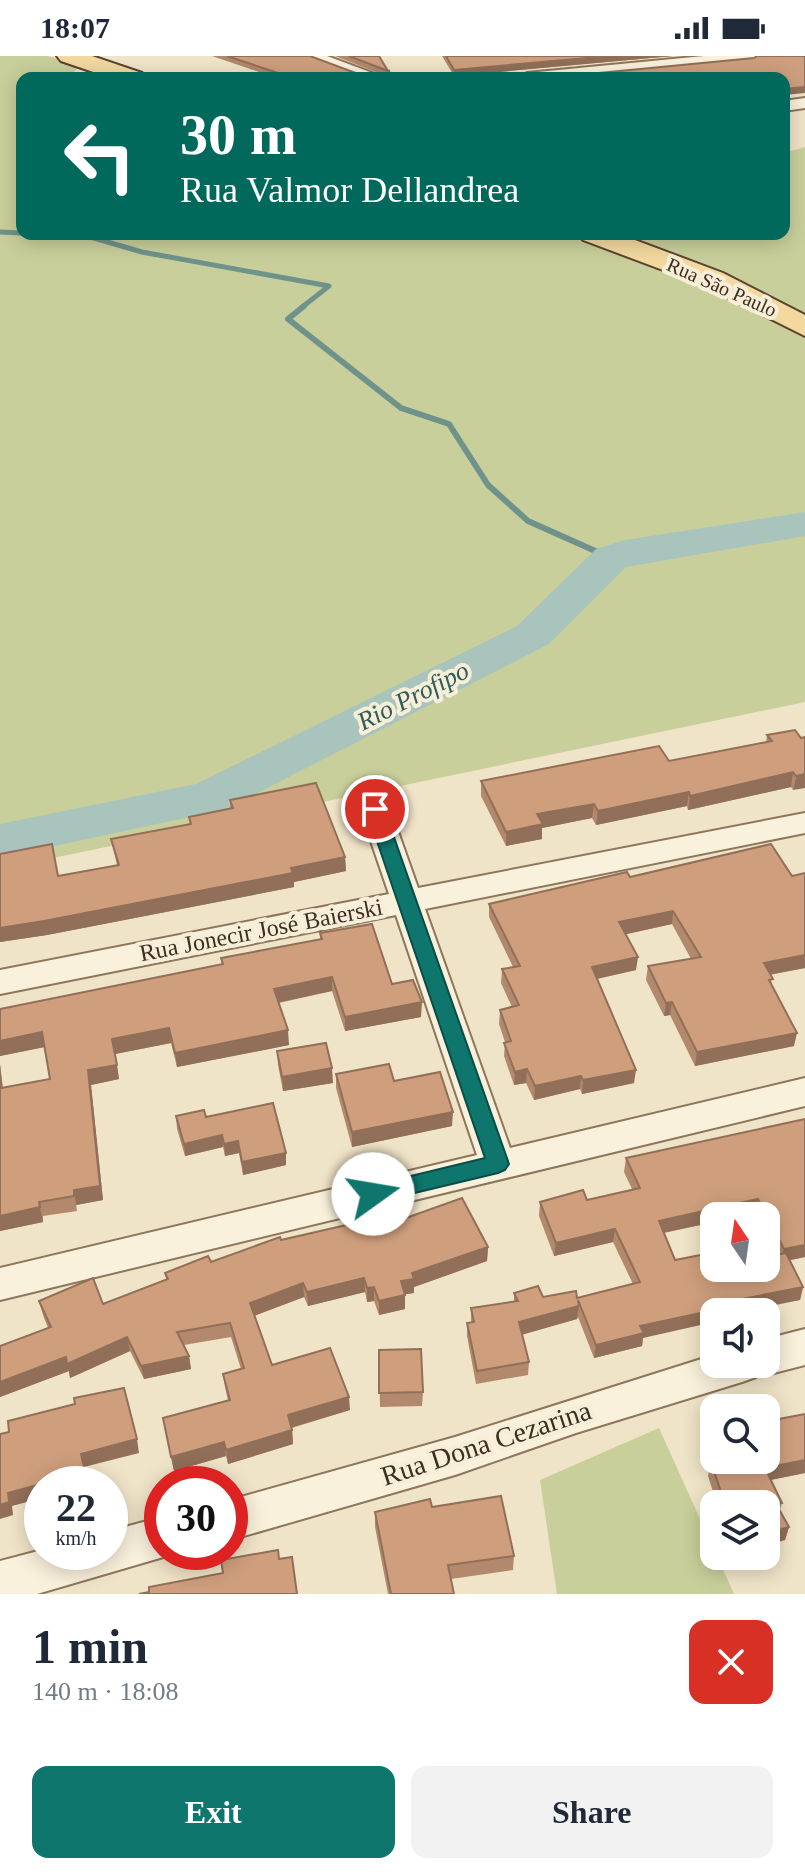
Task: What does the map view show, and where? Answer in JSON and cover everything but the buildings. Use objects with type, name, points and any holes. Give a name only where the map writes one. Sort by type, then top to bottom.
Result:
[{"type":"main road","points":[[69,56],[116,72]]},
{"type":"main road","name":"Rua São Paulo","points":[[609,240],[713,279],[805,327]]},
{"type":"street","points":[[312,56],[360,72]]},
{"type":"street","points":[[589,72],[753,56]]},
{"type":"street","points":[[375,809],[498,1164]]},
{"type":"street","name":"Rua Jonecir José Baierski","points":[[0,982],[805,823]]},
{"type":"street","points":[[0,1284],[805,1092]]},
{"type":"street","points":[[780,1353],[805,1347]]},
{"type":"street","name":"Rua Dona Cezarina","points":[[248,1515],[455,1456],[576,1414],[700,1377]]},
{"type":"street","points":[[0,1583],[144,1543]]},
{"type":"green space","points":[[0,56],[48,56],[79,66],[74,72],[16,72],[16,240],[790,240],[790,151],[805,147],[805,702],[0,869]]},
{"type":"green space","points":[[659,1428],[700,1519],[700,1570],[723,1570],[734,1594],[557,1594],[540,1480]]},
{"type":"waterway","points":[[0,232],[16,233]]},
{"type":"waterway","points":[[101,240],[142,252],[329,286],[301,308]]},
{"type":"waterway","points":[[304,306],[288,319],[401,408],[449,424],[488,485],[528,521],[611,558]]},
{"type":"waterway","name":"Rio Profipo","points":[[0,841],[209,798],[533,635],[611,558],[625,552],[805,524]]},
{"type":"route","points":[[373,1194],[498,1164],[375,809]]}]
